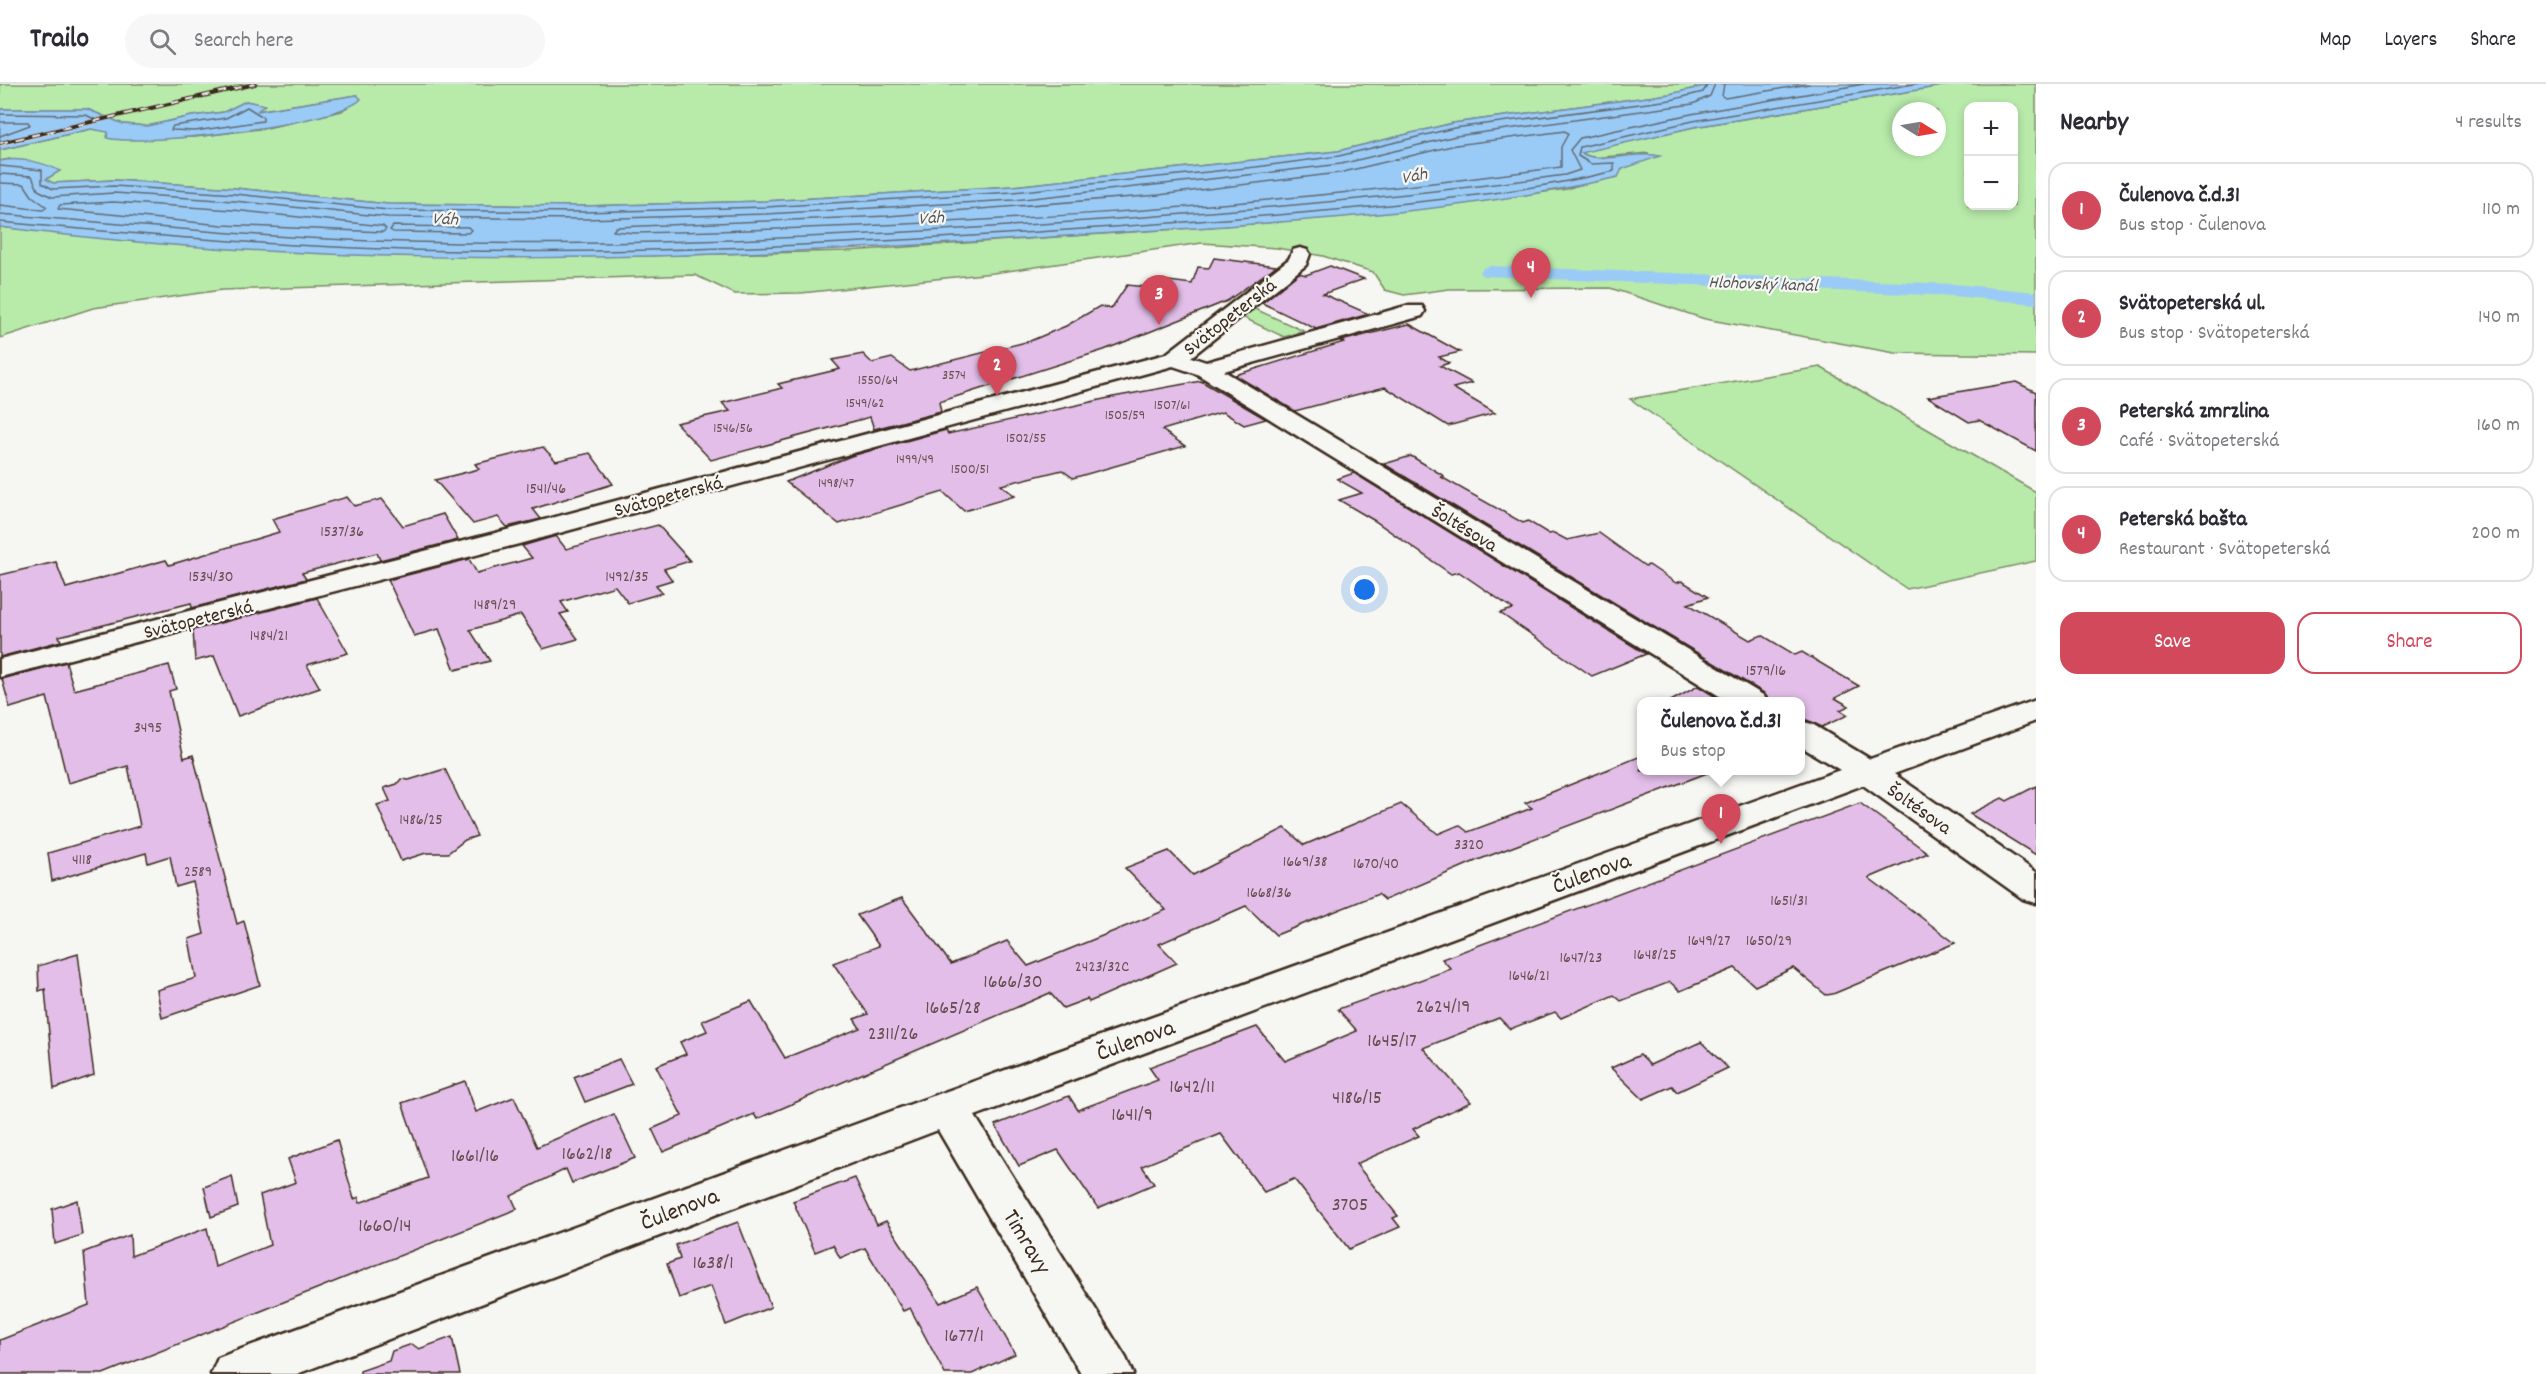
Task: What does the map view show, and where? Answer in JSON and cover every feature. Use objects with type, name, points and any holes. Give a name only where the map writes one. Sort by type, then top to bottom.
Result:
[{"type":"street","name":"Svätopeterská","points":[[0,668],[521,535],[1174,359],[1299,261],[1300,254]]},
{"type":"street","name":"Svätopeterská","points":[[1205,369],[1414,311]]},
{"type":"street","name":"Šoltésova","points":[[1174,359],[1205,369],[1744,697]]},
{"type":"street","name":"Čulenova","points":[[236,1374],[948,1108],[2036,710]]},
{"type":"street","name":"Šoltésova","points":[[1805,734],[1866,771],[2036,890]]},
{"type":"street","name":"Timravy","points":[[948,1108],[1108,1374]]},
{"type":"green space","points":[[0,84],[1713,84],[1670,94],[1453,123],[1338,151],[1013,186],[765,201],[584,206],[388,204],[235,188],[114,180],[53,183],[45,180],[59,171],[9,159],[0,161],[0,150],[91,129],[162,138],[196,137],[267,128],[342,111],[357,95],[255,111],[264,105],[246,101],[224,112],[147,126],[123,124],[87,109],[0,109]]},
{"type":"green space","points":[[1954,84],[2036,84],[2036,355],[1895,353],[1705,319],[1610,288],[1449,289],[1404,295],[1385,290],[1373,272],[1323,256],[1277,248],[1202,243],[993,273],[801,293],[735,294],[695,275],[222,290],[93,308],[0,338],[0,227],[220,248],[408,256],[636,256],[847,251],[1265,223],[1447,205],[1567,189],[1622,169],[1649,153],[1592,158],[1580,152],[1694,127]]},
{"type":"green space","points":[[1255,309],[1304,331],[1284,337],[1242,317]]},
{"type":"green space","points":[[1820,367],[2036,492],[2036,561],[1907,589],[1630,399]]},
{"type":"water","name":"Váh","points":[[1713,84],[1954,84],[1694,127],[1581,153],[1600,158],[1660,156],[1622,169],[1618,177],[1486,201],[1419,210],[1284,222],[813,250],[541,258],[405,257],[270,251],[135,242],[0,227],[0,161],[7,160],[31,161],[60,171],[46,179],[53,183],[114,180],[235,188],[388,204],[584,206],[765,201],[1013,186],[1338,151],[1453,123],[1670,94]]},
{"type":"water","points":[[357,95],[361,99],[345,108],[280,125],[197,136],[127,140],[107,138],[108,132],[91,129],[0,150],[0,109],[87,109],[123,124],[147,126],[224,112],[246,101],[265,105],[257,111]]},
{"type":"pier","points":[[111,115],[118,118],[0,146],[0,141]]},
{"type":"building","points":[[1214,258],[1276,266],[1227,301],[1104,350],[939,402],[941,412],[874,429],[870,417],[711,460],[676,423],[730,411],[722,403],[782,388],[778,384],[840,369],[832,360],[863,354],[872,363],[892,358],[910,371],[1030,341],[1066,326],[1100,306],[1111,309],[1127,285],[1156,288],[1161,280],[1192,284],[1198,267],[1209,268]]},
{"type":"building","points":[[1330,266],[1364,279],[1323,294],[1369,314],[1316,329],[1262,303],[1299,273],[1306,275]]},
{"type":"building","points":[[1409,324],[1460,352],[1439,357],[1449,363],[1440,366],[1472,383],[1453,388],[1495,413],[1448,426],[1385,387],[1295,411],[1235,375],[1344,342],[1341,341]]},
{"type":"building","points":[[1201,381],[1266,419],[1244,425],[1223,412],[1162,430],[1185,446],[1073,478],[1062,470],[1001,485],[1015,496],[964,511],[943,492],[839,524],[786,482],[851,456],[946,430],[948,434],[1113,397]]},
{"type":"building","points":[[2016,382],[2036,392],[2036,451],[1979,420],[1969,422],[1928,397]]},
{"type":"building","points":[[543,447],[556,461],[590,453],[613,484],[533,509],[541,519],[507,527],[498,517],[473,524],[435,480],[479,469],[475,464]]},
{"type":"building","points":[[1411,456],[1444,476],[1441,477],[1523,523],[1528,521],[1549,534],[1554,533],[1567,540],[1599,533],[1645,566],[1649,565],[1676,583],[1682,581],[1708,597],[1688,604],[1750,640],[1762,635],[1795,655],[1802,652],[1859,686],[1835,698],[1849,706],[1840,710],[1848,715],[1822,727],[1805,719],[1805,697],[1767,697],[1764,693],[1384,464]]},
{"type":"building","points":[[1354,473],[1646,654],[1592,676],[1500,613],[1513,609],[1459,572],[1451,574],[1375,521],[1339,500],[1362,493],[1337,479]]},
{"type":"building","points":[[347,497],[354,506],[382,499],[403,526],[443,514],[458,540],[380,560],[377,553],[302,573],[306,579],[192,608],[191,603],[59,636],[61,641],[0,657],[0,575],[56,562],[66,588],[166,560],[169,565],[279,532],[272,519]]},
{"type":"building","points":[[658,525],[690,561],[664,569],[672,580],[656,585],[662,593],[628,603],[615,586],[561,602],[568,612],[560,614],[578,639],[543,649],[521,615],[470,630],[490,661],[455,670],[439,629],[414,636],[388,580],[469,559],[477,573],[532,558],[522,546],[556,536],[566,549]]},
{"type":"building","points":[[317,598],[348,653],[307,665],[320,688],[238,716],[214,656],[195,661],[193,630]]},
{"type":"building","points":[[66,662],[74,690],[169,665],[176,689],[169,691],[184,758],[193,755],[237,924],[244,921],[260,985],[162,1018],[157,990],[196,978],[189,939],[204,934],[193,882],[176,887],[170,856],[148,863],[146,853],[52,881],[48,853],[140,826],[128,766],[68,783],[47,697],[10,708],[2,679]]},
{"type":"building","points":[[1698,686],[1716,697],[1678,697]]},
{"type":"building","points":[[1637,758],[1637,775],[1702,775],[1478,860],[1385,900],[1378,894],[1276,935],[1246,906],[1159,944],[1177,963],[1089,1002],[1087,999],[1063,1008],[1050,993],[757,1119],[754,1114],[663,1152],[652,1129],[682,1116],[656,1066],[686,1054],[680,1042],[707,1031],[702,1021],[751,1001],[785,1058],[860,1028],[854,1019],[868,1014],[833,963],[879,946],[857,915],[902,898],[951,964],[1007,941],[1028,966],[1166,910],[1125,868],[1169,851],[1193,875],[1285,828],[1304,845],[1401,804],[1438,834],[1459,825],[1468,832],[1532,808],[1525,803]]},
{"type":"building","points":[[445,769],[477,836],[465,840],[448,853],[426,853],[401,861],[377,805],[390,801],[384,788],[397,784],[401,779],[409,780]]},
{"type":"building","points":[[2036,786],[2036,855],[1970,814],[2002,798],[2007,801]]},
{"type":"building","points":[[1860,803],[1928,853],[1869,878],[1955,943],[1833,994],[1826,995],[1793,968],[1755,986],[1735,968],[1680,991],[1670,982],[1621,1001],[1614,995],[1561,1018],[1555,1012],[1510,1029],[1499,1018],[1423,1048],[1471,1102],[1413,1129],[1419,1136],[1356,1164],[1398,1216],[1393,1218],[1400,1227],[1349,1249],[1294,1179],[1264,1192],[1221,1134],[1142,1166],[1154,1184],[1098,1208],[1058,1150],[1019,1166],[995,1125],[1069,1096],[1078,1110],[1158,1080],[1149,1067],[1257,1027],[1285,1061],[1357,1031],[1338,1009],[1451,969],[1442,959]]},
{"type":"building","points":[[78,954],[94,1075],[54,1089],[45,989],[39,991],[38,966]]},
{"type":"building","points":[[1701,1042],[1728,1068],[1677,1092],[1672,1086],[1643,1099],[1611,1068],[1640,1055],[1650,1065]]},
{"type":"building","points":[[619,1059],[632,1084],[585,1102],[574,1077]]},
{"type":"building","points":[[465,1081],[476,1112],[514,1097],[537,1147],[614,1114],[635,1158],[572,1183],[566,1169],[511,1196],[517,1209],[103,1374],[0,1374],[0,1340],[89,1305],[84,1252],[130,1235],[131,1256],[207,1228],[215,1267],[270,1245],[260,1195],[296,1182],[288,1159],[337,1140],[354,1199],[359,1197],[359,1203],[428,1178],[402,1103]]},
{"type":"building","points":[[232,1176],[238,1207],[211,1217],[204,1187]]},
{"type":"building","points":[[855,1178],[877,1225],[886,1221],[940,1303],[977,1287],[1015,1354],[972,1374],[945,1374],[910,1308],[903,1311],[865,1248],[840,1258],[833,1245],[815,1252],[793,1201]]},
{"type":"building","points":[[77,1200],[82,1235],[55,1244],[52,1209]]},
{"type":"building","points":[[738,1222],[771,1307],[726,1325],[711,1286],[679,1298],[667,1264],[680,1259],[676,1245]]},
{"type":"building","points":[[452,1337],[460,1374],[360,1374],[360,1371],[389,1361],[392,1351],[412,1344],[419,1349]]},
{"type":"waterway","name":"Hlohovský kanál","points":[[1490,272],[1954,290],[2036,298]]},
{"type":"railway","points":[[0,143],[255,84]]},
{"type":"place","name":"Peterská bašta","points":[[1531,298]]},
{"type":"place","name":"Peterská zmrzlina","points":[[1159,325]]},
{"type":"place","name":"Svätopeterská ul.","points":[[997,396]]},
{"type":"place","name":"Čulenova č.d.31","points":[[1721,844]]}]
